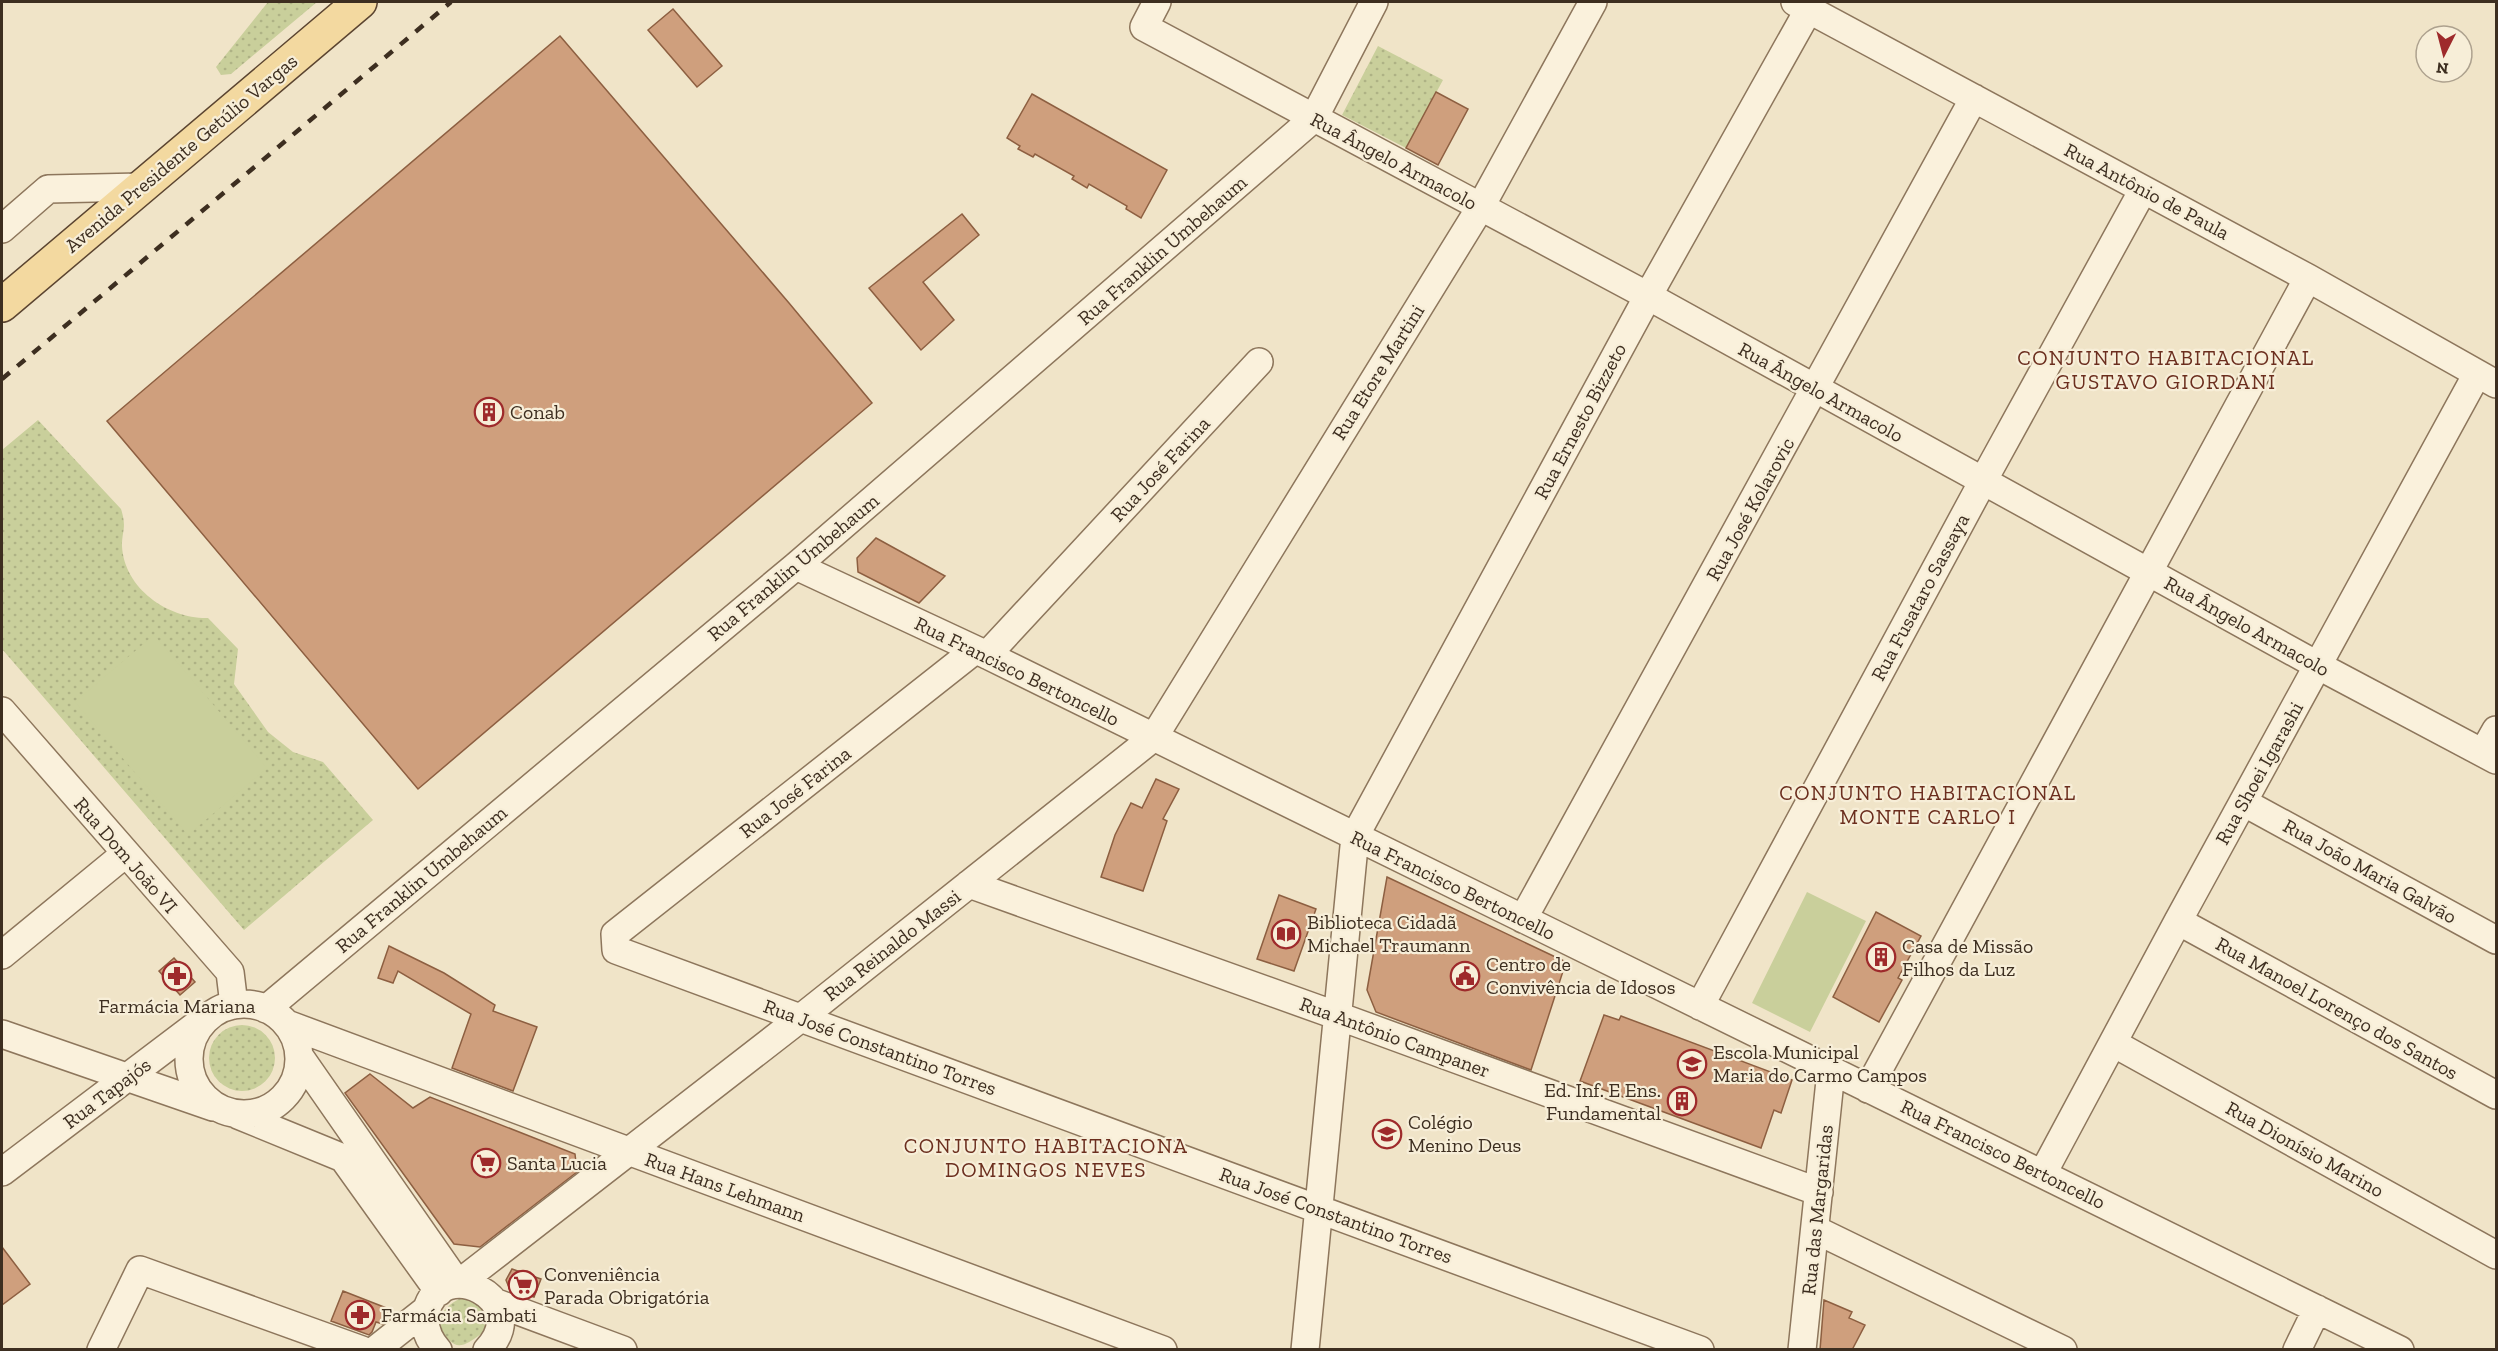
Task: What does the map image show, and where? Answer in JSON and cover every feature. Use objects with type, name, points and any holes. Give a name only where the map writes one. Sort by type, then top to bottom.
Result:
[{"type":"main road","name":"Avenida Presidente Getúlio Vargas","points":[[2,305],[360,2]]},
{"type":"street","name":"Rua Ângelo Armacolo","points":[[1157,2],[1144,27],[1648,296],[2318,665],[2492,748]]},
{"type":"street","points":[[1314,118],[1374,2]]},
{"type":"street","name":"Rua Etore Martini","points":[[1154,737],[1480,207],[1593,2]]},
{"type":"street","name":"Rua Antônio de Paula","points":[[1802,5],[2308,278],[2487,379]]},
{"type":"street","name":"Rua Ernesto Bizzeto","points":[[1355,836],[1648,296],[1802,5]]},
{"type":"street","name":"Rua José Kolarovic","points":[[1523,919],[1974,98]]},
{"type":"street","name":"Rua Franklin Umbehaum","points":[[276,1016],[1314,118]]},
{"type":"street","points":[[2,229],[48,189],[141,187]]},
{"type":"street","name":"Rua Fusataro Sassaya","points":[[1700,1006],[2143,190]]},
{"type":"street","points":[[1868,1089],[2150,573],[2308,278]]},
{"type":"street","name":"Rua José Farina","points":[[615,934],[981,652],[1259,362]]},
{"type":"street","name":"Rua Shoei Igarashi","points":[[2043,1173],[2318,665],[2487,379]]},
{"type":"street","name":"Rua Francisco Bertoncello","points":[[796,566],[981,652],[2400,1350]]},
{"type":"street","name":"Rua Dom João VI","points":[[2,711],[230,972],[223,1010]]},
{"type":"street","name":"Rua Reinaldo Massi","points":[[375,1350],[442,1295],[802,1017],[1154,737]]},
{"type":"street","name":"Rua João Maria Galvão","points":[[2243,802],[2496,940]]},
{"type":"street","points":[[1305,1350],[1355,836]]},
{"type":"street","points":[[2,955],[125,854]]},
{"type":"street","name":"Rua Antônio Campaner","points":[[969,884],[1819,1192]]},
{"type":"street","name":"Rua Manoel Lorenço dos Santos","points":[[2178,921],[2496,1095]]},
{"type":"street","name":"Rua José Constantino Torres","points":[[615,934],[616,950],[1700,1350]]},
{"type":"street","name":"Rua Hans Lehmann","points":[[223,1010],[255,1005],[276,1016],[627,1151],[1163,1350]]},
{"type":"street","points":[[223,1010],[203,1022],[191,1042],[189,1066],[197,1088],[213,1105],[343,1158],[442,1295]]},
{"type":"street","name":"Rua Tapajós","points":[[2,1172],[127,1077],[223,1010]]},
{"type":"street","points":[[276,1016],[294,1034],[300,1057],[442,1295]]},
{"type":"street","points":[[2,1034],[229,1112],[259,1113],[280,1101],[295,1082],[300,1057]]},
{"type":"street","name":"Rua Dionísio Marino","points":[[2112,1043],[2496,1255]]},
{"type":"street","name":"Rua das Margaridas","points":[[1802,1350],[1831,1071]]},
{"type":"street","points":[[1816,1230],[2063,1350]]},
{"type":"street","points":[[100,1350],[140,1270],[362,1350]]},
{"type":"street","points":[[438,1350],[427,1333],[425,1321],[442,1295],[479,1288],[494,1302],[499,1312],[498,1334],[487,1350]]},
{"type":"street","points":[[494,1302],[623,1350]]},
{"type":"street","points":[[2297,1350],[2317,1310]]},
{"type":"green space","points":[[268,2],[317,2],[231,74],[221,75],[216,67]]},
{"type":"green space","points":[[1378,46],[1443,80],[1406,148],[1342,115]]},
{"type":"green space","points":[[38,420],[121,509],[124,521],[122,546],[125,561],[131,576],[140,588],[164,607],[193,617],[208,618],[238,649],[234,684],[268,732],[293,752],[323,762],[373,820],[244,930],[2,649],[2,450]]},
{"type":"green space","points":[[154,635],[267,768],[188,835],[75,702]]},
{"type":"green space","points":[[1807,892],[1866,921],[1810,1032],[1752,1003]]},
{"type":"green space","points":[[242,1025],[254,1028],[265,1035],[272,1046],[275,1058],[272,1070],[265,1081],[254,1088],[242,1091],[230,1088],[219,1081],[212,1070],[209,1058],[212,1046],[219,1035],[230,1028]]},
{"type":"green space","points":[[468,1295],[488,1309],[485,1331],[463,1345],[453,1344],[437,1325],[448,1306]]},
{"type":"building","points":[[673,9],[722,66],[697,87],[648,30]]},
{"type":"building","name":"Conab","points":[[560,36],[872,403],[418,789],[107,421]]},
{"type":"building","points":[[1436,92],[1468,109],[1438,165],[1406,148]]},
{"type":"building","points":[[1032,94],[1167,170],[1141,218],[1126,209],[1127,206],[1089,184],[1087,188],[1072,179],[1074,176],[1035,154],[1033,157],[1018,149],[1020,146],[1007,138]]},
{"type":"building","points":[[962,214],[979,235],[923,282],[954,320],[921,350],[869,288]]},
{"type":"building","points":[[876,538],[945,576],[919,603],[858,572],[857,558]]},
{"type":"building","points":[[1156,779],[1179,789],[1163,819],[1167,821],[1143,891],[1101,877],[1115,835],[1131,803],[1142,808]]},
{"type":"building","name":"Centro de Convivência de Idosos","points":[[1387,877],[1566,962],[1531,1070],[1376,1012],[1367,990]]},
{"type":"building","name":"Biblioteca Cidadã Michael Traumann","points":[[1279,895],[1316,909],[1294,971],[1257,959]]},
{"type":"building","name":"Casa de Missão Filhos da Luz","points":[[1876,912],[1921,936],[1898,978],[1902,980],[1879,1022],[1833,997]]},
{"type":"building","points":[[389,946],[444,973],[495,1005],[493,1011],[537,1027],[513,1091],[452,1068],[471,1014],[398,971],[393,983],[378,978]]},
{"type":"building","name":"Farmácia Mariana","points":[[174,958],[195,982],[180,995],[159,971]]},
{"type":"building","points":[[1604,1015],[1619,1020],[1621,1016],[1792,1080],[1781,1113],[1774,1110],[1761,1148],[1580,1081]]},
{"type":"building","name":"Santa Lucia","points":[[370,1074],[413,1108],[430,1097],[575,1154],[577,1172],[480,1247],[454,1244],[345,1093]]},
{"type":"building","points":[[2,1247],[30,1284],[2,1305]]},
{"type":"building","name":"Conveniência Parada Obrigatória","points":[[512,1269],[541,1279],[534,1297],[510,1290],[506,1280]]},
{"type":"building","name":"Farmácia Sambati","points":[[343,1291],[389,1309],[383,1324],[376,1322],[369,1335],[331,1321]]},
{"type":"building","points":[[1824,1300],[1852,1312],[1849,1318],[1865,1325],[1852,1350],[1820,1350]]},
{"type":"railway","points":[[2,379],[451,2]]},
{"type":"place","name":"Conab","points":[[489,412]]},
{"type":"place","name":"Biblioteca Cidadã Michael Traumann","points":[[1286,934]]},
{"type":"place","name":"Casa de Missão Filhos da Luz","points":[[1881,957]]},
{"type":"place","name":"Farmácia Mariana","points":[[177,976]]},
{"type":"place","name":"Centro de Convivência de Idosos","points":[[1465,976]]},
{"type":"place","name":"Escola Municipal Maria do Carmo Campos","points":[[1692,1064]]},
{"type":"place","name":"Ed. Inf. E Ens. Fundamental","points":[[1682,1101]]},
{"type":"place","name":"Colégio Menino Deus","points":[[1387,1134]]},
{"type":"place","name":"Santa Lucia","points":[[486,1163]]},
{"type":"place","name":"Conveniência Parada Obrigatória","points":[[523,1285]]},
{"type":"place","name":"Farmácia Sambati","points":[[360,1315]]},
{"type":"district","name":"CONJUNTO HABITACIONAL GUSTAVO GIORDANI","points":[[2166,369]]},
{"type":"district","name":"CONJUNTO HABITACIONAL MONTE CARLO I","points":[[1928,804]]},
{"type":"district","name":"CONJUNTO HABITACIONA DOMINGOS NEVES","points":[[1046,1157]]}]
